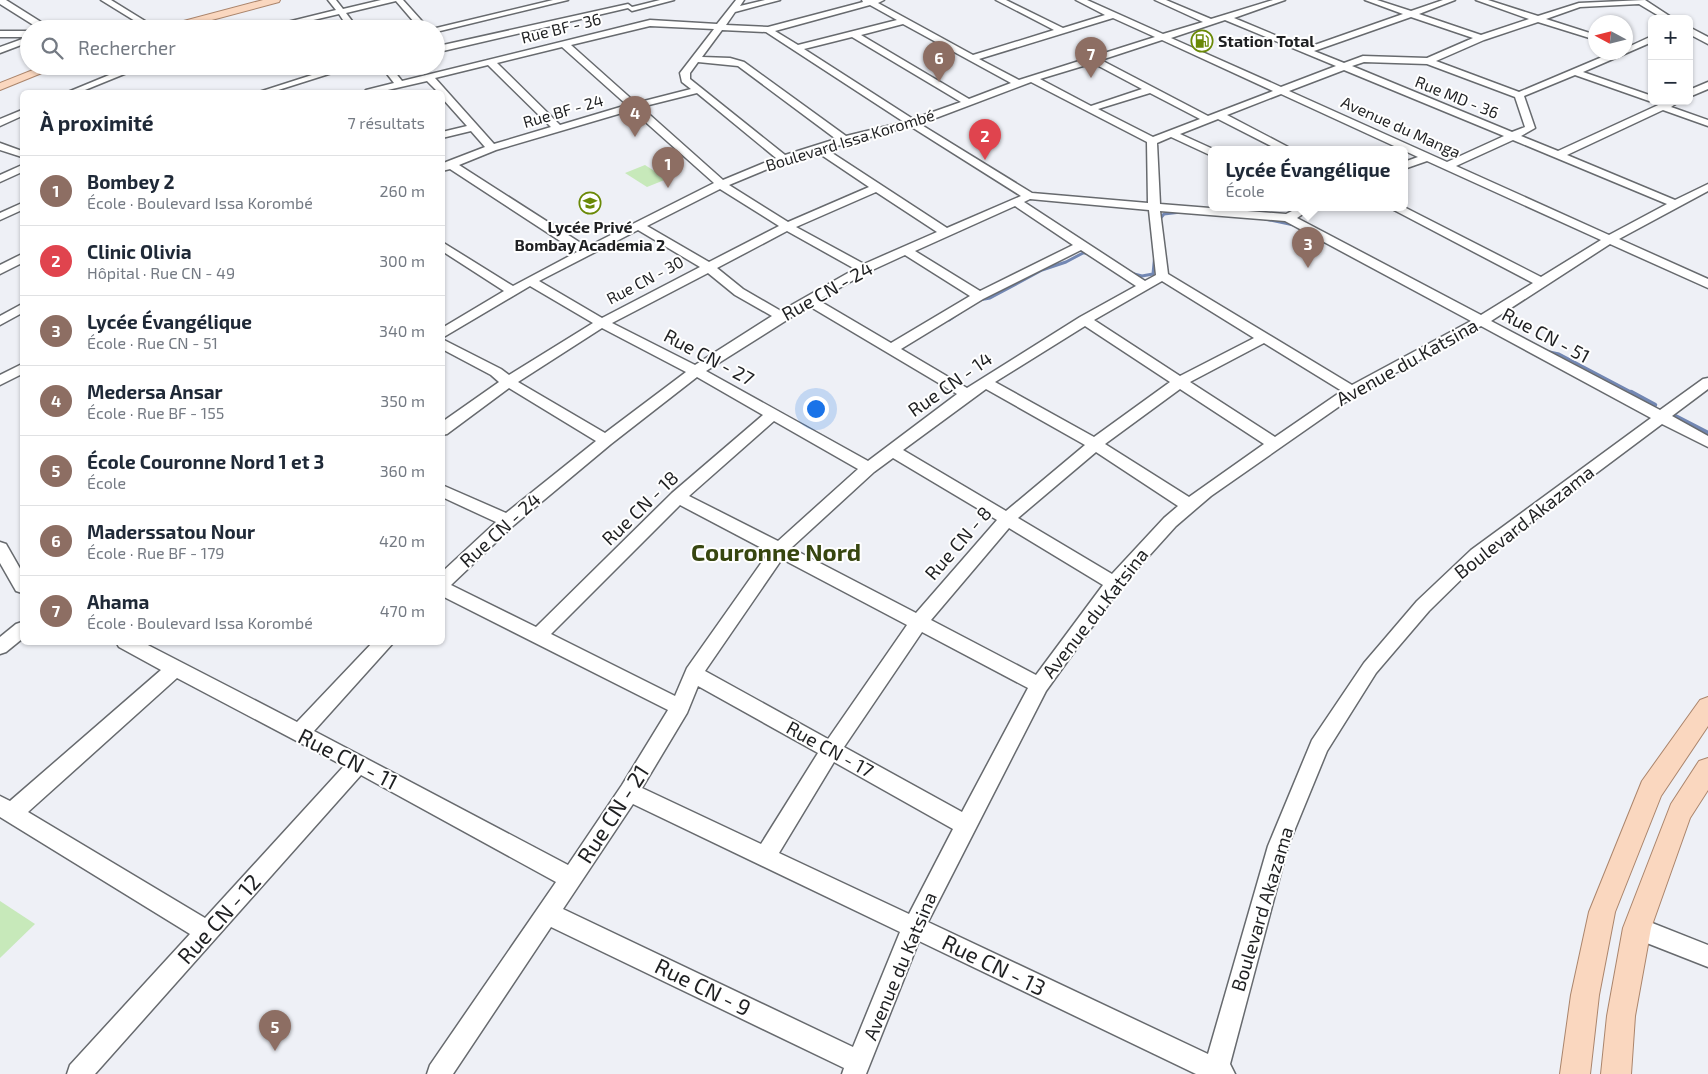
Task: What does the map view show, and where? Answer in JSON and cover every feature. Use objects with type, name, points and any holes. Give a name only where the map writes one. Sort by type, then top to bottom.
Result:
[{"type":"main road","points":[[199,20],[275,0]]},
{"type":"main road","points":[[0,87],[31,75]]},
{"type":"main road","points":[[1575,1074],[1585,995],[1602,912],[1651,789],[1708,707]]},
{"type":"main road","points":[[1616,1074],[1621,1016],[1637,928],[1680,812],[1708,769]]},
{"type":"street","points":[[0,0],[32,20]]},
{"type":"street","points":[[105,0],[139,20]]},
{"type":"street","points":[[332,0],[347,20]]},
{"type":"street","points":[[302,20],[392,0]]},
{"type":"street","points":[[399,0],[417,20]]},
{"type":"street","points":[[445,27],[550,1],[564,0]]},
{"type":"street","points":[[619,0],[650,22]]},
{"type":"street","points":[[449,55],[630,8],[670,0]]},
{"type":"street","points":[[740,0],[684,76],[685,80],[784,159]]},
{"type":"street","points":[[732,10],[776,0]]},
{"type":"street","name":"Rue BF - 36","points":[[449,55],[490,62],[650,22],[768,30],[868,1],[880,0]]},
{"type":"street","points":[[1000,0],[1063,30]]},
{"type":"street","name":"Avenue du Manga","points":[[1080,0],[1403,146]]},
{"type":"street","points":[[1159,0],[1212,22]]},
{"type":"street","name":"Boulevard Issa Korombé","points":[[445,332],[530,281],[721,184],[784,159],[844,140],[912,123],[1032,79],[1281,0]]},
{"type":"street","points":[[1369,0],[1481,38]]},
{"type":"street","points":[[1305,51],[1451,0]]},
{"type":"street","points":[[1480,0],[1588,35]]},
{"type":"street","points":[[868,1],[1019,84]]},
{"type":"street","points":[[1428,61],[1481,38],[1582,4],[1640,1],[1663,15]]},
{"type":"street","points":[[972,58],[1113,15]]},
{"type":"street","name":"Rue MD - 36","points":[[1227,18],[1676,204]]},
{"type":"street","points":[[797,48],[905,21]]},
{"type":"street","points":[[768,30],[1029,196],[1208,211]]},
{"type":"street","points":[[1693,32],[1705,38]]},
{"type":"street","points":[[0,34],[20,34]]},
{"type":"street","points":[[854,34],[968,102]]},
{"type":"street","points":[[1633,47],[1648,41]]},
{"type":"street","points":[[0,50],[20,42]]},
{"type":"street","points":[[564,44],[738,198],[864,269]]},
{"type":"street","points":[[698,59],[730,61],[741,64],[844,140]]},
{"type":"street","points":[[1093,59],[1210,120]]},
{"type":"street","points":[[1032,79],[1152,141],[1365,59],[1428,61],[1519,95],[1602,60]]},
{"type":"street","points":[[490,62],[558,128]]},
{"type":"street","points":[[1574,72],[1648,98]]},
{"type":"street","points":[[78,90],[117,75]]},
{"type":"street","points":[[271,90],[320,75]]},
{"type":"street","points":[[392,75],[400,84]]},
{"type":"street","points":[[429,77],[438,90]]},
{"type":"street","name":"Rue BF - 36","points":[[377,90],[429,77]]},
{"type":"street","points":[[1693,92],[1708,85]]},
{"type":"street","points":[[1090,109],[1151,89]]},
{"type":"street","name":"Rue BF - 24","points":[[446,166],[492,148],[558,128],[699,90]]},
{"type":"street","points":[[1448,166],[1530,127],[1519,95]]},
{"type":"street","points":[[447,104],[473,127],[492,148]]},
{"type":"street","points":[[1559,155],[1664,105]]},
{"type":"street","points":[[1668,105],[1708,123]]},
{"type":"street","points":[[0,123],[20,115]]},
{"type":"street","points":[[1220,116],[1278,146]]},
{"type":"street","points":[[445,134],[473,127]]},
{"type":"street","points":[[1174,134],[1208,151]]},
{"type":"street","points":[[1152,141],[1154,206],[1162,276],[1352,391]]},
{"type":"street","points":[[0,146],[20,153]]},
{"type":"street","points":[[818,148],[946,233]]},
{"type":"street","name":"Avenue du Manga","points":[[1408,148],[1708,284]]},
{"type":"street","points":[[1408,164],[1427,157]]},
{"type":"street","points":[[446,166],[586,252]]},
{"type":"street","points":[[0,179],[20,169]]},
{"type":"street","name":"Rue CN - 30","points":[[445,428],[508,382],[602,323],[788,226],[878,187]]},
{"type":"street","points":[[1610,239],[1708,187]]},
{"type":"street","name":"Rue CN - 24","points":[[445,580],[508,520],[606,440],[696,371],[781,316],[864,269],[1017,203],[1029,196]]},
{"type":"street","points":[[1017,203],[1144,286]]},
{"type":"street","points":[[0,217],[20,207]]},
{"type":"street","points":[[1210,211],[1288,218],[1301,211]]},
{"type":"street","points":[[1404,211],[1541,282]]},
{"type":"street","name":"Rue CN - 51","points":[[1288,218],[1708,442]]},
{"type":"street","points":[[638,225],[708,267],[739,292],[781,316]]},
{"type":"street","name":"Avenue du Katsina","points":[[856,1068],[914,926],[1039,685],[1114,583],[1189,504],[1274,443],[1352,391],[1481,321],[1610,239]]},
{"type":"street","points":[[891,349],[979,296],[1081,246]]},
{"type":"street","points":[[905,250],[979,296]]},
{"type":"street","points":[[448,255],[513,292]]},
{"type":"street","points":[[0,270],[20,259]]},
{"type":"street","name":"Rue CN - 14","points":[[779,550],[869,468],[967,394],[1085,320],[1162,276]]},
{"type":"street","name":"Rue CN - 27","points":[[530,281],[602,323],[696,371],[869,468]]},
{"type":"street","points":[[808,300],[967,394]]},
{"type":"street","points":[[0,321],[20,309]]},
{"type":"street","points":[[1085,320],[1274,443]]},
{"type":"street","name":"Rue CN - 8","points":[[765,856],[831,750],[919,622],[1007,519],[1095,444],[1181,382],[1264,338]]},
{"type":"street","points":[[445,344],[496,372],[508,382],[606,440]]},
{"type":"street","points":[[0,381],[20,369]]},
{"type":"street","name":"Boulevard Akazama","points":[[1218,1073],[1278,846],[1319,746],[1370,668],[1423,606],[1477,554],[1708,382]]},
{"type":"street","points":[[986,383],[1095,444],[1189,504]]},
{"type":"street","name":"Rue CN - 18","points":[[539,635],[678,497],[773,414]]},
{"type":"street","points":[[892,450],[1114,583]]},
{"type":"street","points":[[445,491],[508,520]]},
{"type":"street","points":[[678,497],[1039,685]]},
{"type":"street","points":[[0,548],[20,583]]},
{"type":"street","name":"Rue CN - 21","points":[[439,1074],[629,792],[680,707],[693,674],[779,550]]},
{"type":"street","points":[[445,589],[680,707]]},
{"type":"street","points":[[0,647],[20,631]]},
{"type":"street","name":"Rue CN - 11","points":[[130,645],[359,764],[571,878]]},
{"type":"street","points":[[299,733],[382,645]]},
{"type":"street","points":[[175,668],[6,809],[208,932]]},
{"type":"street","name":"Rue CN - 17","points":[[693,674],[966,825]]},
{"type":"street","name":"Rue CN - 12","points":[[79,1074],[359,764]]},
{"type":"street","name":"Rue CN - 13","points":[[629,792],[914,926],[1218,1073]]},
{"type":"street","name":"Rue CN - 9","points":[[547,913],[856,1068]]},
{"type":"street","points":[[1637,928],[1708,956]]},
{"type":"green space","points":[[645,165],[667,179],[647,187],[625,173]]},
{"type":"green space","points":[[0,901],[35,924],[0,958]]},
{"type":"waterway","points":[[1159,220],[1164,214],[1181,212]]},
{"type":"waterway","points":[[1265,219],[1294,225]]},
{"type":"waterway","points":[[979,300],[990,298],[1042,270],[1066,262],[1083,253],[1090,253]]},
{"type":"waterway","points":[[1130,273],[1142,276],[1153,274],[1155,253]]},
{"type":"waterway","points":[[949,320],[962,311]]},
{"type":"waterway","points":[[1545,351],[1559,354],[1633,393]]},
{"type":"waterway","points":[[1631,392],[1655,405]]},
{"type":"waterway","points":[[1675,416],[1708,433]]},
{"type":"place","name":"Station Total","points":[[1202,41]]},
{"type":"place","name":"Ahama","points":[[1091,78]]},
{"type":"place","name":"Maderssatou Nour","points":[[939,82]]},
{"type":"place","name":"Medersa Ansar","points":[[635,137]]},
{"type":"place","name":"Clinic Olivia","points":[[985,160]]},
{"type":"place","name":"Bombey 2","points":[[668,188]]},
{"type":"place","name":"Lycée Privé Bombay Academia 2","points":[[590,203]]},
{"type":"place","name":"Lycée Évangélique","points":[[1308,268]]},
{"type":"place","name":"École Couronne Nord 1 et 3","points":[[275,1051]]},
{"type":"district","name":"Couronne Nord","points":[[776,553]]}]
